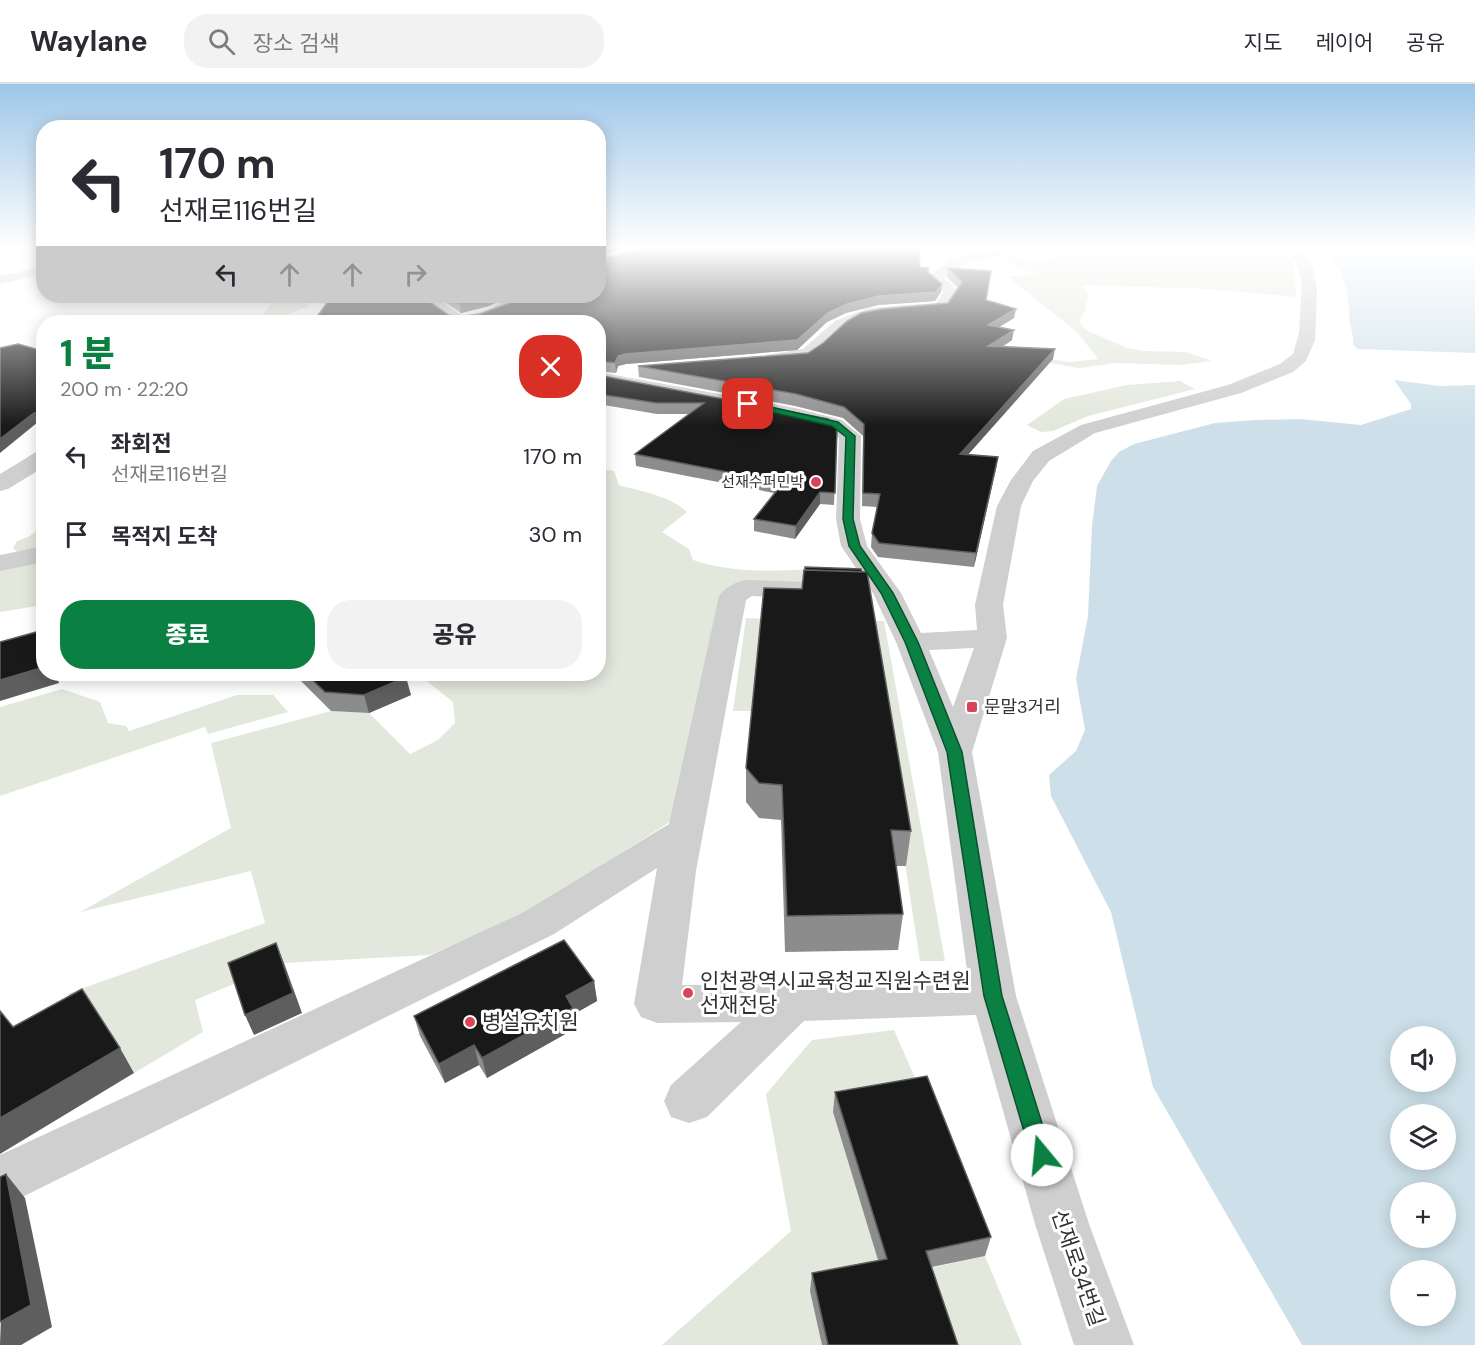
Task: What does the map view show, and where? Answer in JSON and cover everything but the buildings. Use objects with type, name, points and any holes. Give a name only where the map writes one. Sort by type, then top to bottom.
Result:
[{"type":"street","points":[[483,315],[502,308]]},
{"type":"street","points":[[752,361],[801,357],[808,354],[841,324],[874,311],[927,308]]},
{"type":"street","points":[[955,752],[992,638],[991,597],[1009,506],[1022,480],[1041,456],[1088,429],[1255,383],[1292,366],[1306,344],[1310,308]]},
{"type":"street","points":[[606,378],[641,369]]},
{"type":"street","name":"선재로34번길","points":[[606,378],[795,414],[835,424],[850,436],[848,519],[854,546],[887,593],[911,642],[955,752],[993,996],[1062,1224],[1104,1345]]},
{"type":"street","points":[[0,484],[36,462]]},
{"type":"street","points":[[0,563],[36,556]]},
{"type":"street","points":[[887,593],[746,588],[733,596],[676,871],[657,1004],[792,1004],[993,996]]},
{"type":"street","points":[[911,642],[992,638]]},
{"type":"street","points":[[0,1182],[539,923],[686,831]]},
{"type":"street","points":[[689,1101],[792,1004]]},
{"type":"shaded area","points":[[268,308],[305,308],[283,315],[263,315]]},
{"type":"shaded area","points":[[1047,308],[1086,308],[1079,322],[1086,330],[1127,348],[1143,351],[1186,352],[1212,361],[1181,365],[1115,363],[1079,368],[1034,360],[1035,357],[1070,362],[1098,359],[1078,333]]},
{"type":"shaded area","points":[[1349,308],[1475,308],[1475,353],[1358,349],[1353,345]]},
{"type":"shaded area","points":[[1394,380],[1440,386],[1475,385],[1475,1345],[1302,1345],[1153,1087],[1111,912],[1051,796],[1049,775],[1076,751],[1085,730],[1076,679],[1088,616],[1092,526],[1097,486],[1111,461],[1119,452],[1134,444],[1215,423],[1300,419],[1361,425],[1411,409],[1411,404]]},
{"type":"shaded area","points":[[1180,381],[1195,389],[1088,416],[1053,431],[1041,432],[1027,425],[1064,399],[1127,385]]},
{"type":"shaded area","points":[[606,470],[614,471],[619,485],[664,498],[687,512],[662,532],[689,549],[693,560],[732,569],[751,570],[850,567],[862,578],[804,590],[746,588],[690,809],[526,914],[429,955],[284,963],[195,1000],[203,1032],[134,1073],[97,1013],[67,994],[265,923],[251,871],[80,912],[231,828],[211,743],[331,711],[369,713],[410,754],[438,740],[455,723],[453,702],[427,681],[606,681]]},
{"type":"shaded area","points":[[36,531],[36,551],[18,552],[13,548],[17,541]]},
{"type":"shaded area","points":[[36,559],[36,606],[0,612],[0,567]]},
{"type":"shaded area","points":[[746,618],[764,619],[756,711],[733,711]]},
{"type":"shaded area","points":[[868,621],[884,621],[945,961],[920,961]]},
{"type":"shaded area","points":[[62,689],[100,702],[108,723],[126,726],[129,731],[237,695],[273,695],[288,712],[208,734],[205,727],[0,796],[0,707]]},
{"type":"shaded area","points":[[894,1030],[923,1096],[884,1277],[822,1345],[662,1345],[791,1231],[766,1094],[812,1040]]},
{"type":"shaded area","points":[[985,1256],[1022,1345],[947,1345],[922,1270]]},
{"type":"place","name":"선재수퍼민박","points":[[816,482]]},
{"type":"place","name":"문말3거리","points":[[972,707]]},
{"type":"place","name":"인천광역시교육청교직원수련원 선재전당","points":[[688,993]]},
{"type":"place","name":"병설유치원","points":[[470,1022]]},
{"type":"route","points":[[748,404],[835,424],[850,436],[848,519],[854,546],[887,593],[911,642],[955,752],[993,996],[1042,1155]]}]
